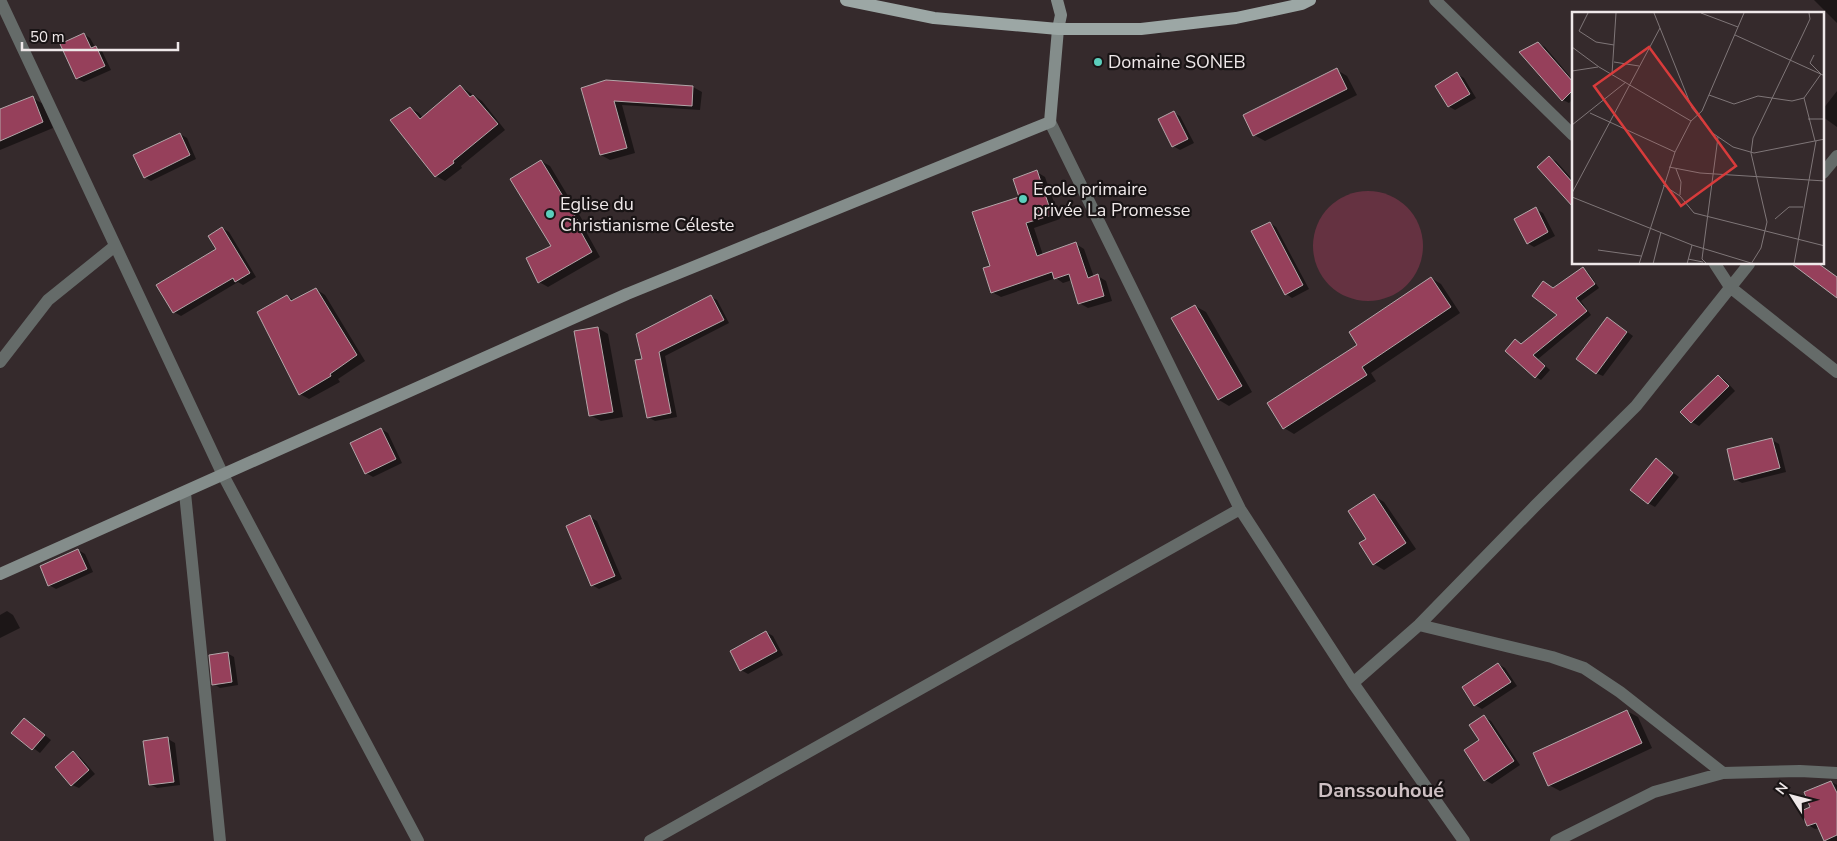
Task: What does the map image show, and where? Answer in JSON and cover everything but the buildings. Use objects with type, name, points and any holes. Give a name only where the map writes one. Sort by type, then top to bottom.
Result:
[{"type":"main road","points":[[846,0],[934,18],[1058,29],[1141,28],[1236,18],[1302,4],[1310,0]]},
{"type":"street","points":[[0,0],[223,475],[418,841]]},
{"type":"street","points":[[1057,0],[1061,16],[1058,29],[1050,122],[1240,509],[1353,683],[1464,841]]},
{"type":"street","points":[[1435,0],[1572,134]]},
{"type":"street","points":[[2,571],[185,493],[627,294],[1050,122]]},
{"type":"street","points":[[1824,172],[1837,156]]},
{"type":"street","points":[[0,362],[48,300],[114,246]]},
{"type":"street","points":[[1716,265],[1730,287],[1837,372]]},
{"type":"street","points":[[1353,683],[1419,626],[1536,505],[1636,406],[1748,265]]},
{"type":"street","points":[[185,493],[220,841]]},
{"type":"street","points":[[650,841],[1240,509]]},
{"type":"street","points":[[1419,626],[1552,657],[1584,668],[1620,692],[1722,773]]},
{"type":"street","points":[[1556,841],[1654,792],[1722,773],[1800,771],[1837,773]]},
{"type":"shaded area","points":[[1368,191],[1389,195],[1407,207],[1419,225],[1423,246],[1419,267],[1407,285],[1389,297],[1368,301],[1347,297],[1329,285],[1317,267],[1313,246],[1317,225],[1329,207],[1347,195]]},
{"type":"place","name":"Domaine SONEB","points":[[1098,62]]},
{"type":"place","name":"Ecole primaire privée La Promesse","points":[[1023,199]]},
{"type":"place","name":"Eglise du Christianisme Céleste","points":[[550,214]]},
{"type":"district","name":"Danssouhoué","points":[[1381,790]]}]
